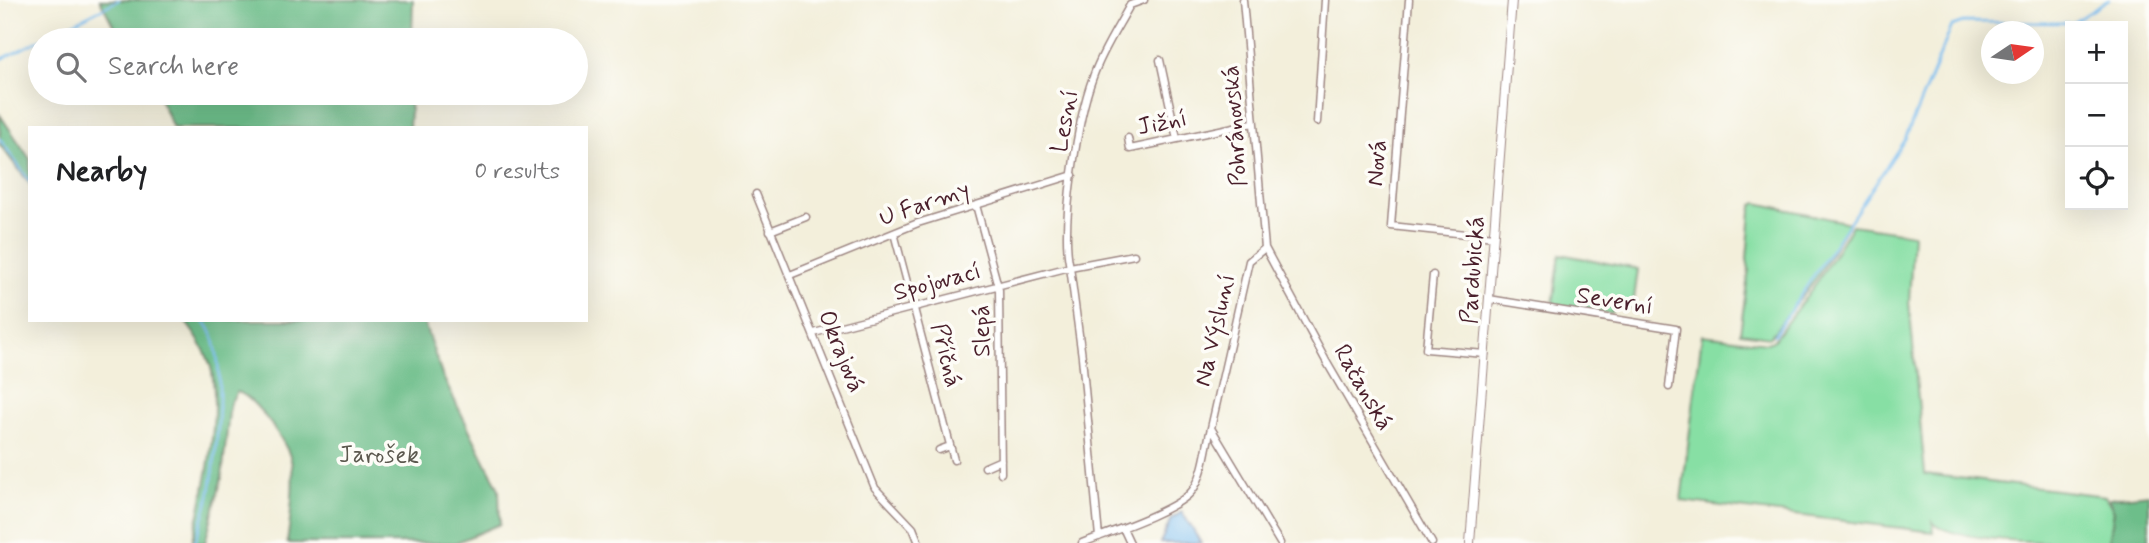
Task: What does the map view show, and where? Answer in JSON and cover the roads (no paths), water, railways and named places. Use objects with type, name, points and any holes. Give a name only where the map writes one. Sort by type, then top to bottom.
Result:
[{"type":"street","name":"Lesní","points":[[1099,537],[1066,250],[1066,221],[1084,109],[1093,78],[1130,5],[1144,0]]},
{"type":"street","name":"Pohránovská","points":[[1243,0],[1265,248]]},
{"type":"street","points":[[1317,122],[1325,0]]},
{"type":"street","name":"Nová","points":[[1409,0],[1391,226],[1494,237]]},
{"type":"street","name":"Pardubická","points":[[1470,543],[1512,0]]},
{"type":"street","points":[[1160,60],[1177,139]]},
{"type":"street","name":"Jižní","points":[[1128,138],[1130,149],[1253,123]]},
{"type":"street","name":"U Farmy","points":[[790,275],[894,233],[1073,175]]},
{"type":"street","name":"Okrajová","points":[[756,194],[876,488],[913,528],[919,543]]},
{"type":"street","name":"Slepá","points":[[976,205],[998,284],[1001,473]]},
{"type":"street","points":[[770,231],[806,217]]},
{"type":"street","name":"Příčná","points":[[894,233],[954,460]]},
{"type":"street","name":"Na Výsluní","points":[[1082,543],[1123,528],[1182,500],[1193,490],[1250,261],[1265,248]]},
{"type":"street","name":"Račanská","points":[[1265,248],[1313,338],[1432,543]]},
{"type":"street","points":[[1070,267],[1134,255]]},
{"type":"street","name":"Spojovací","points":[[814,333],[1070,267]]},
{"type":"street","points":[[1433,275],[1426,349],[1485,354]]},
{"type":"street","name":"Severní","points":[[1489,299],[1676,329],[1669,387]]},
{"type":"street","points":[[1210,428],[1280,543]]},
{"type":"street","points":[[939,450],[950,446]]},
{"type":"street","points":[[985,467],[1001,460]]},
{"type":"street","points":[[1123,528],[1130,543]]},
{"type":"water","points":[[1182,512],[1201,543],[1160,543],[1171,519]]},
{"type":"waterway","points":[[63,28],[119,0]]},
{"type":"waterway","points":[[1774,335],[1905,139],[1952,26],[1963,22],[2072,23],[2109,0]]},
{"type":"waterway","points":[[0,60],[28,46]]},
{"type":"waterway","points":[[0,139],[28,179]]},
{"type":"waterway","points":[[195,543],[208,502],[218,432],[219,376],[216,351],[211,332],[204,322]]},
{"type":"park label","name":"Jarošek","points":[[379,454]]}]
